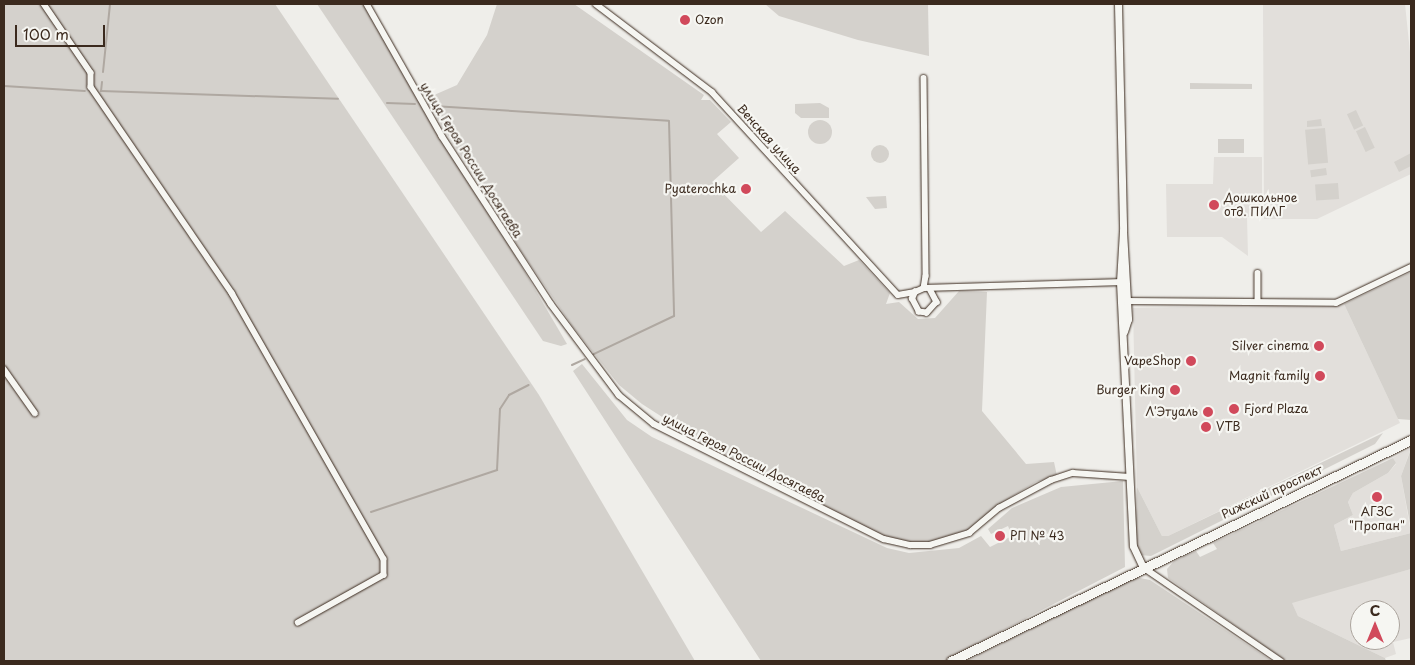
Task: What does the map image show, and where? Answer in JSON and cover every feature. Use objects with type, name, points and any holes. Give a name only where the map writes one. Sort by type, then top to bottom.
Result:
[{"type":"highway","name":"Рижский проспект","points":[[951,661],[1143,567],[1411,440]]},
{"type":"street","points":[[44,4],[91,73],[91,87],[232,293],[384,559],[384,575],[298,623]]},
{"type":"street","name":"улица Героя России Досягаева","points":[[367,4],[442,136],[551,304],[619,395],[654,424],[884,539],[910,545],[930,545],[969,533],[999,508],[1051,480],[1074,474],[1130,477]]},
{"type":"street","name":"Венская улица","points":[[596,4],[712,92],[898,295],[915,292]]},
{"type":"street","points":[[1118,4],[1124,332],[1133,546],[1143,567],[1280,661]]},
{"type":"street","points":[[924,78],[926,276],[927,288],[937,302],[927,313],[919,312],[913,307],[915,292],[927,288],[1124,282]]},
{"type":"street","points":[[1128,301],[1258,300],[1336,303],[1411,267]]},
{"type":"street","points":[[1258,273],[1258,300]]},
{"type":"street","points":[[1124,282],[1128,301],[1124,332]]},
{"type":"street","points":[[4,369],[35,413]]},
{"type":"shaded area","points":[[4,4],[275,4],[539,395],[695,661],[4,661]]},
{"type":"shaded area","points":[[317,4],[368,4],[567,344],[561,346],[543,341]]},
{"type":"shaded area","points":[[497,4],[574,4],[704,95],[701,100],[710,100],[731,122],[717,134],[739,158],[712,182],[761,232],[785,211],[844,266],[859,260],[890,293],[886,304],[899,302],[918,319],[935,318],[959,291],[987,292],[982,411],[1026,464],[1054,462],[1057,476],[1036,482],[1011,497],[967,531],[931,542],[910,543],[884,537],[712,449],[642,404],[619,385],[573,327],[525,257],[425,99],[457,85],[487,35]]},
{"type":"shaded area","points":[[765,4],[928,4],[929,56],[858,40],[779,16]]},
{"type":"shaded area","points":[[1263,4],[1405,4],[1411,62],[1411,174],[1317,219],[1264,219]]},
{"type":"shaded area","points":[[1190,83],[1252,84],[1252,89],[1190,89]]},
{"type":"shaded area","points":[[820,103],[829,108],[829,118],[801,118],[795,113],[795,104]]},
{"type":"shaded area","points":[[1356,110],[1363,125],[1354,130],[1347,114]]},
{"type":"shaded area","points":[[1321,119],[1322,126],[1307,127],[1307,121]]},
{"type":"shaded area","points":[[820,120],[828,124],[832,132],[828,140],[820,144],[812,140],[808,132],[812,124]]},
{"type":"shaded area","points":[[1365,127],[1375,148],[1366,152],[1356,131]]},
{"type":"shaded area","points":[[1325,128],[1328,163],[1308,165],[1305,130]]},
{"type":"shaded area","points":[[1218,139],[1244,139],[1244,153],[1218,153]]},
{"type":"shaded area","points":[[876,145],[884,145],[889,150],[887,161],[876,163],[871,158],[871,150]]},
{"type":"shaded area","points":[[1411,153],[1411,166],[1399,172],[1394,162]]},
{"type":"shaded area","name":"Дошкольное отд. ПИЛГ","points":[[1214,157],[1262,157],[1262,217],[1247,217],[1248,256],[1222,237],[1167,237],[1166,184],[1213,184]]},
{"type":"shaded area","points":[[1326,168],[1327,175],[1311,177],[1310,170]]},
{"type":"shaded area","points":[[1338,183],[1339,199],[1316,201],[1315,185]]},
{"type":"shaded area","points":[[886,196],[887,208],[875,209],[866,197]]},
{"type":"shaded area","points":[[1411,272],[1411,420],[1398,419],[1344,304]]},
{"type":"shaded area","points":[[1344,304],[1400,423],[1168,536],[1162,536],[1137,487],[1133,308]]},
{"type":"shaded area","points":[[582,364],[627,420],[652,437],[887,548],[909,553],[959,548],[981,536],[990,547],[1012,536],[1008,526],[991,534],[988,529],[1012,508],[1061,487],[1123,481],[1125,567],[944,661],[761,661],[573,371]]},
{"type":"shaded area","points":[[1383,433],[1375,444],[1151,556],[1140,555],[1135,550],[1137,487],[1162,536],[1168,536]]},
{"type":"shaded area","name":"АГЗС \"Пропан\"","points":[[1411,448],[1401,476],[1411,533],[1341,551],[1334,525],[1353,515],[1348,502],[1353,493],[1388,473],[1396,464],[1393,458]]},
{"type":"shaded area","points":[[1411,449],[1411,529],[1401,476]]},
{"type":"shaded area","points":[[1393,458],[1396,463],[1388,473],[1353,493],[1348,502],[1353,515],[1334,525],[1341,551],[1411,533],[1411,569],[1292,603],[1298,616],[1350,641],[1350,650],[1368,650],[1385,658],[1386,661],[1286,661],[1168,578],[1167,569],[1174,561],[1196,551],[1200,557],[1217,549],[1213,543]]},
{"type":"shaded area","points":[[1411,569],[1411,638],[1400,640],[1400,600],[1350,600],[1350,641],[1298,616],[1291,602]]},
{"type":"shaded area","points":[[1135,577],[1150,580],[1272,661],[966,661]]},
{"type":"shaded area","points":[[1368,650],[1395,650],[1396,654],[1385,658]]},
{"type":"waterway","points":[[103,72],[110,4]]},
{"type":"waterway","points":[[102,82],[101,91],[338,99]]},
{"type":"waterway","points":[[4,86],[85,91]]},
{"type":"waterway","points":[[387,103],[415,104]]},
{"type":"waterway","points":[[433,106],[669,121],[674,316],[594,354]]},
{"type":"waterway","points":[[572,365],[585,359]]},
{"type":"waterway","points":[[371,512],[497,470],[500,409],[509,395],[529,385]]},
{"type":"place","name":"Ozon","points":[[685,20]]},
{"type":"place","name":"Pyaterochka","points":[[746,189]]},
{"type":"place","name":"Дошкольное отд. ПИЛГ","points":[[1214,205]]},
{"type":"place","name":"Silver cinema","points":[[1319,346]]},
{"type":"place","name":"VapeShop","points":[[1191,361]]},
{"type":"place","name":"Magnit family","points":[[1320,376]]},
{"type":"place","name":"Burger King","points":[[1175,390]]},
{"type":"place","name":"Fjord Plaza","points":[[1234,409]]},
{"type":"place","name":"Л'Этуаль","points":[[1208,412]]},
{"type":"place","name":"VTB","points":[[1206,427]]},
{"type":"place","name":"АГЗС \"Пропан\"","points":[[1377,497]]},
{"type":"place","name":"РП № 43","points":[[1000,536]]}]
